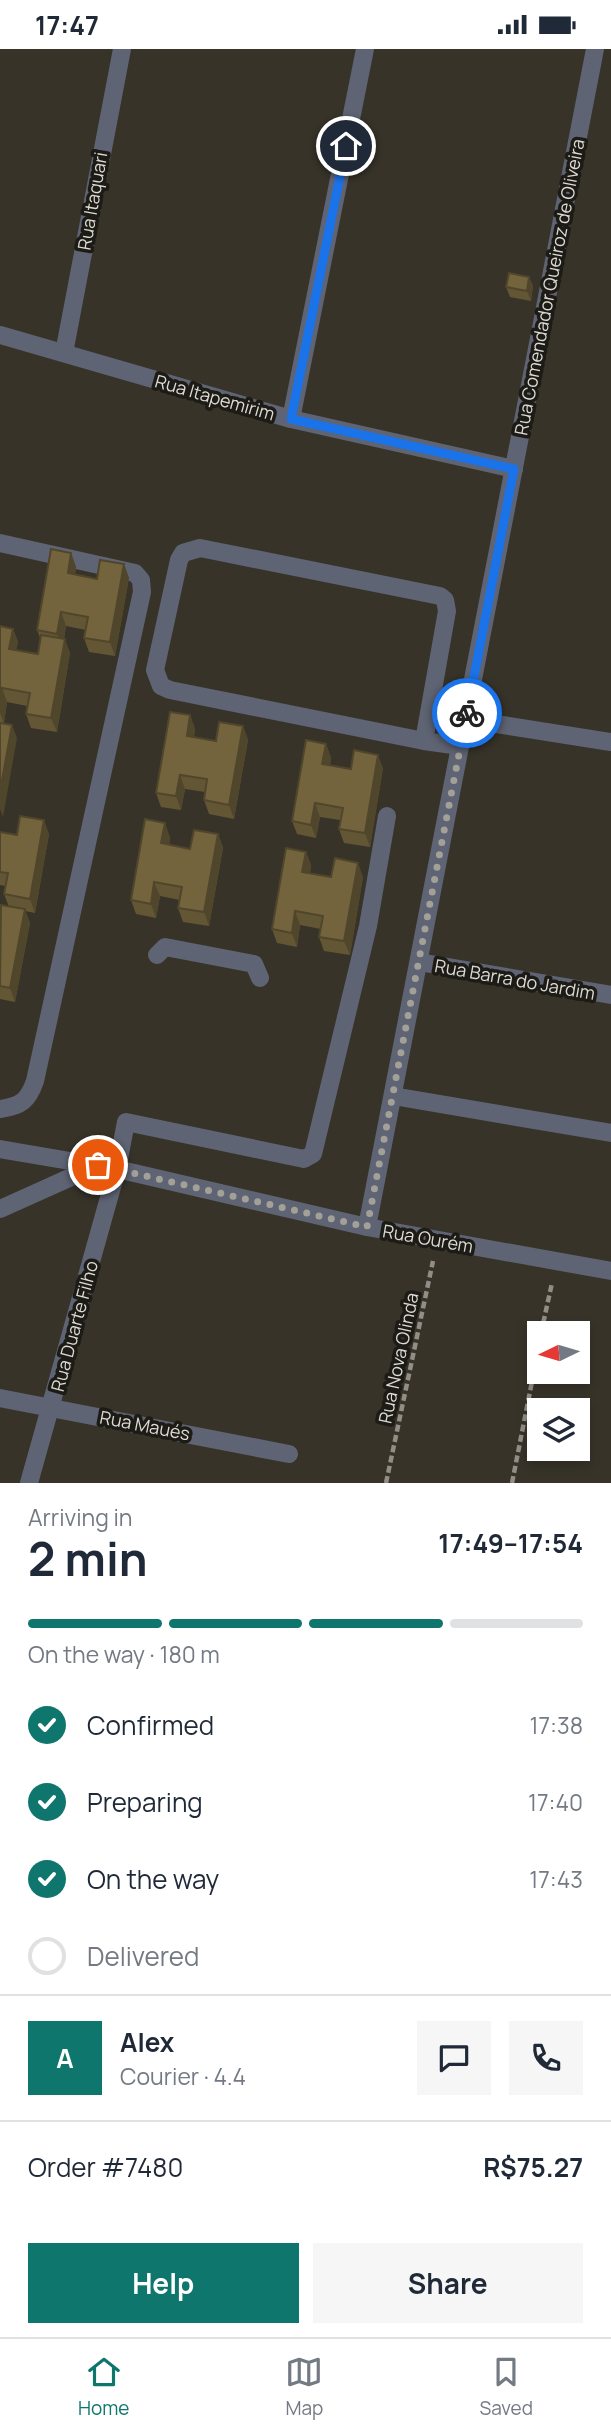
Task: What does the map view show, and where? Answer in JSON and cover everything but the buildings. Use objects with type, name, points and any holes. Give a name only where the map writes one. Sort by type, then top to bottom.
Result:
[{"type":"street","name":"Rua Itaquari","points":[[64,353],[122,49]]},
{"type":"street","points":[[291,419],[365,49]]},
{"type":"street","name":"Rua Comendador Queiroz de Oliveira","points":[[367,1227],[595,49]]},
{"type":"street","name":"Rua Itapemirim","points":[[0,335],[291,419],[514,469]]},
{"type":"street","points":[[0,543],[135,573],[141,580],[142,592],[34,1081],[29,1097],[21,1105],[0,1109]]},
{"type":"street","points":[[424,741],[447,611],[445,600],[440,596],[200,548],[183,553],[179,560],[155,670],[161,686],[424,741],[460,746]]},
{"type":"street","points":[[465,719],[611,741]]},
{"type":"street","name":"Rua Duarte Filho","points":[[29,1483],[117,1169],[126,1122],[304,1159],[313,1154],[368,926],[387,816]]},
{"type":"street","points":[[157,955],[165,947],[254,964],[260,978]]},
{"type":"street","name":"Rua Barra do Jardim","points":[[419,962],[611,995]]},
{"type":"street","points":[[393,1096],[611,1133]]},
{"type":"street","name":"Rua Ourém","points":[[0,1149],[117,1169],[367,1227],[611,1271]]},
{"type":"street","points":[[0,1209],[98,1165]]},
{"type":"street","name":"Rua Maués","points":[[0,1398],[289,1454]]},
{"type":"path","name":"Rua Nova Olinda","points":[[386,1483],[438,1240]]},
{"type":"path","points":[[544,1321],[556,1261]]},
{"type":"path","points":[[512,1483],[532,1384]]},
{"type":"way so far","points":[[98,1165],[367,1227],[467,713]]},
{"type":"route","points":[[346,146],[291,419],[514,469],[467,713]]}]
